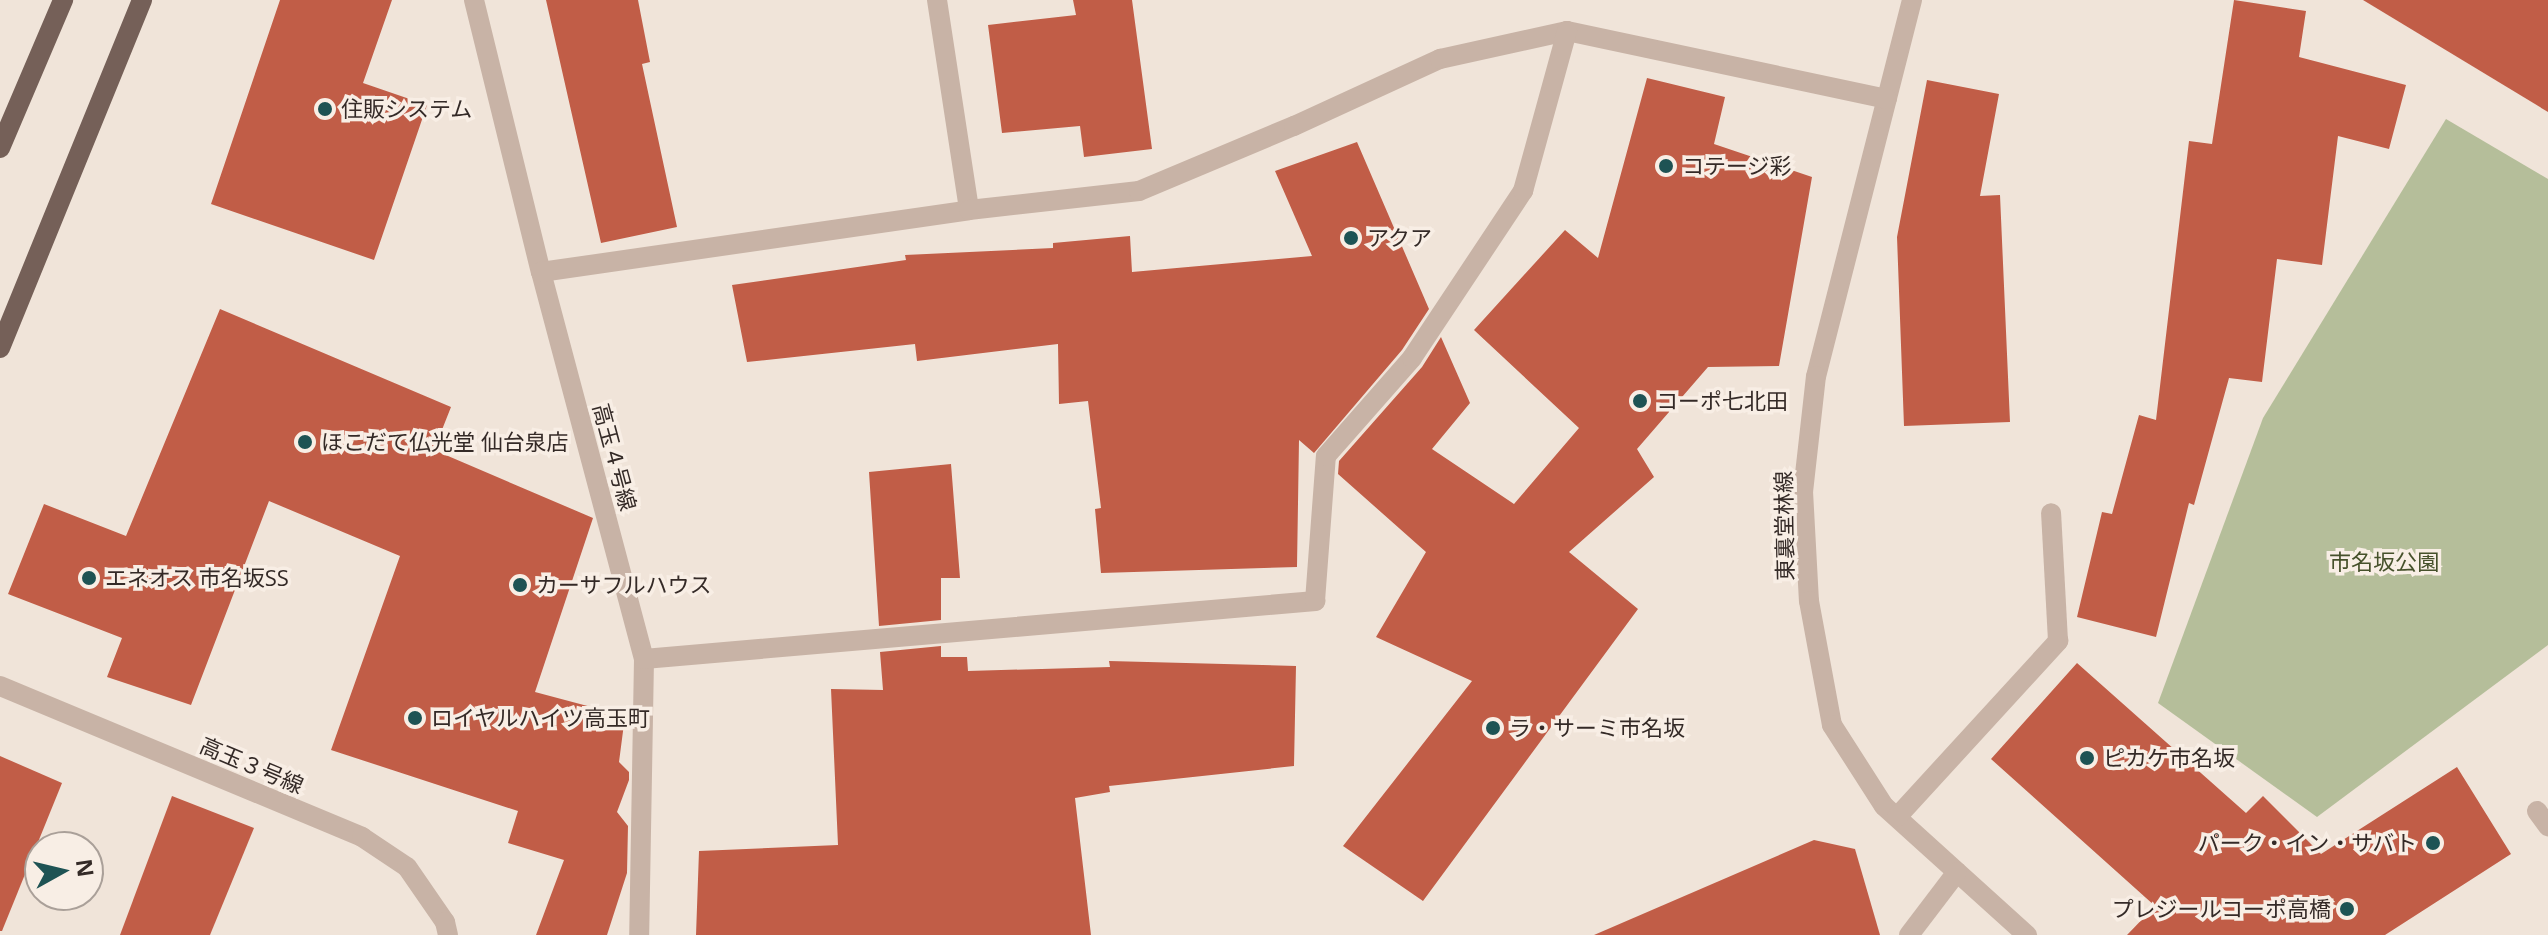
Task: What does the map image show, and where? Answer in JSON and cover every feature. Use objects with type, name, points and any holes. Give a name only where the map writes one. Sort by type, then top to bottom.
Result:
[{"type":"main road","points":[[0,148],[63,0]]},
{"type":"main road","points":[[0,348],[142,0]]},
{"type":"street","name":"高玉４号線","points":[[474,0],[541,272],[644,659],[639,935]]},
{"type":"street","points":[[937,0],[969,210]]},
{"type":"street","name":"東裏堂林線","points":[[1912,0],[1816,376],[1803,491],[1809,601],[1832,725],[1884,806],[2027,935]]},
{"type":"street","points":[[541,272],[969,210],[1139,191],[1440,59],[1567,31],[1887,99]]},
{"type":"street","points":[[644,659],[1315,601],[1326,456],[1412,358],[1523,191],[1567,31]]},
{"type":"street","points":[[1897,817],[2058,641],[2051,513]]},
{"type":"street","name":"高玉３号線","points":[[0,686],[362,837],[407,867],[445,922],[448,935]]},
{"type":"street","points":[[1909,935],[1957,872]]},
{"type":"green space","name":"市名坂公園","points":[[2446,119],[2548,179],[2548,645],[2317,817],[2158,703],[2263,418]]},
{"type":"building","points":[[280,0],[392,0],[363,83],[427,105],[374,260],[211,204]]},
{"type":"building","points":[[546,0],[638,0],[650,62],[642,64],[677,227],[601,243]]},
{"type":"building","points":[[1073,0],[1132,0],[1152,149],[1084,157],[1080,126],[1002,133],[988,25],[1076,15]]},
{"type":"building","points":[[2234,0],[2306,11],[2299,57],[2406,85],[2389,149],[2338,136],[2322,265],[2277,259],[2262,382],[2229,378],[2194,505],[2189,503],[2156,637],[2077,617],[2102,512],[2112,514],[2139,415],[2156,420],[2189,141],[2212,144]]},
{"type":"building","points":[[2363,0],[2548,0],[2548,112]]},
{"type":"building","points":[[1647,78],[1725,97],[1714,144],[1812,177],[1779,366],[1708,367],[1637,449],[1654,477],[1569,552],[1638,609],[1423,901],[1343,846],[1472,681],[1376,637],[1426,552],[1338,474],[1339,461],[1422,367],[1441,337],[1470,403],[1432,449],[1514,504],[1579,428],[1474,330],[1565,230],[1598,258]]},
{"type":"building","points":[[1927,80],[1999,94],[1980,196],[2000,195],[2010,422],[1904,426],[1897,237]]},
{"type":"building","points":[[1357,142],[1429,309],[1402,350],[1314,453],[1299,440],[1297,567],[1101,573],[1095,509],[1101,508],[1088,401],[1059,404],[1058,344],[917,361],[915,344],[747,362],[732,285],[906,260],[905,255],[1053,248],[1053,243],[1130,236],[1132,272],[1312,256],[1275,171]]},
{"type":"building","points":[[220,309],[451,407],[434,450],[593,518],[535,692],[625,716],[619,762],[629,772],[629,780],[617,812],[628,826],[627,873],[607,935],[536,935],[564,860],[508,843],[518,811],[331,750],[400,556],[269,501],[191,705],[107,677],[122,638],[8,594],[44,504],[126,536]]},
{"type":"building","points":[[951,464],[960,578],[941,578],[941,620],[879,626],[869,472]]},
{"type":"building","points":[[941,646],[941,657],[967,657],[968,671],[1110,667],[1109,661],[1296,666],[1294,766],[1109,786],[1110,792],[1075,798],[1091,935],[696,935],[699,851],[838,845],[831,689],[883,690],[880,652]]},
{"type":"building","points":[[2077,663],[2246,813],[2263,796],[2321,854],[2457,767],[2511,854],[2385,935],[2127,935],[2155,906],[1991,759]]},
{"type":"building","points":[[0,756],[62,783],[43,831],[24,831],[24,877],[0,931]]},
{"type":"building","points":[[172,796],[254,828],[210,935],[120,935]]},
{"type":"building","points":[[1814,840],[1855,849],[1880,935],[1594,935]]},
{"type":"place","name":"住販システム","points":[[325,109]]},
{"type":"place","name":"コテージ彩","points":[[1666,166]]},
{"type":"place","name":"アクア","points":[[1351,238]]},
{"type":"place","name":"コーポ七北田","points":[[1640,401]]},
{"type":"place","name":"ほこだて仏光堂 仙台泉店","points":[[305,442]]},
{"type":"place","name":"エネオス 市名坂SS","points":[[89,578]]},
{"type":"place","name":"カーサフルハウス","points":[[520,585]]},
{"type":"place","name":"ロイヤルハイツ高玉町","points":[[415,718]]},
{"type":"place","name":"ラ・サーミ市名坂","points":[[1493,728]]},
{"type":"place","name":"ピカケ市名坂","points":[[2087,758]]},
{"type":"place","name":"パーク・イン・サバト","points":[[2433,843]]},
{"type":"place","name":"プレジールコーポ高橋","points":[[2347,909]]}]
